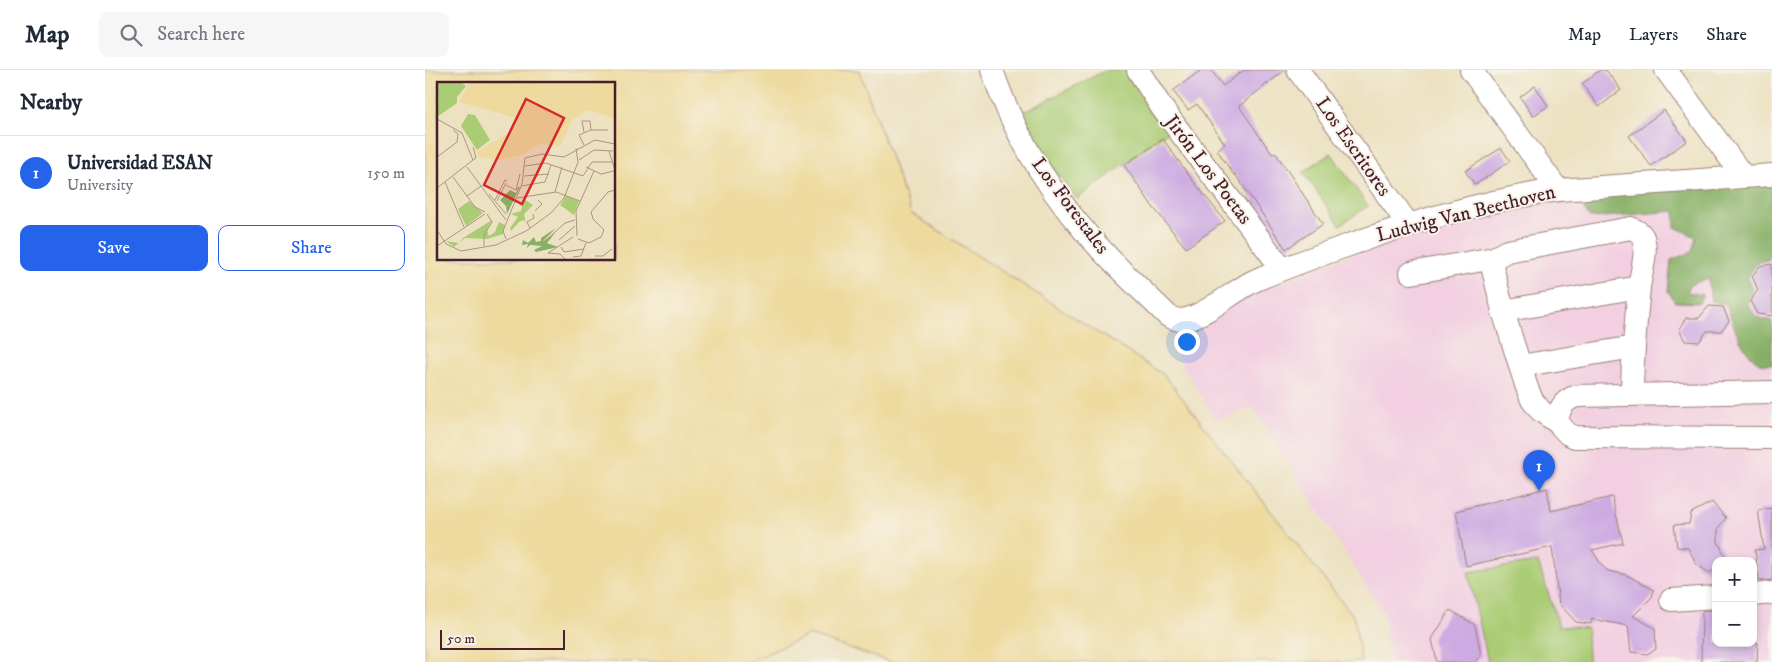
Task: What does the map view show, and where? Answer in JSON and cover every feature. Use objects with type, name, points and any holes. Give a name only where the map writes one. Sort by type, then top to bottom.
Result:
[{"type":"street","name":"Los Forestales","points":[[992,70],[1018,134],[1047,181],[1073,216],[1107,256],[1168,316],[1177,320]]},
{"type":"street","name":"Jirón Los Poetas","points":[[1138,70],[1161,108],[1282,269]]},
{"type":"street","name":"Los Escritores","points":[[1298,70],[1408,224]]},
{"type":"street","points":[[1471,70],[1558,190]]},
{"type":"street","points":[[1666,70],[1743,176]]},
{"type":"street","name":"Ludwig Van Beethoven","points":[[1177,320],[1198,315],[1250,283],[1282,269],[1408,224],[1529,194],[1558,190],[1772,175]]},
{"type":"street","points":[[1411,273],[1494,258],[1507,251],[1631,228],[1641,234],[1645,244],[1639,287],[1632,394]]},
{"type":"street","points":[[1494,258],[1492,266],[1503,311],[1532,400],[1541,412],[1557,422],[1568,434],[1575,437],[1772,438]]},
{"type":"street","points":[[1503,311],[1639,287]]},
{"type":"street","points":[[1520,366],[1634,347]]},
{"type":"street","points":[[1557,422],[1558,412],[1563,404],[1570,398],[1578,396],[1772,392]]},
{"type":"street","points":[[1757,594],[1772,593]]},
{"type":"street","points":[[1671,600],[1712,597]]},
{"type":"shaded area","points":[[1772,185],[1772,662],[1390,662],[1384,614],[1253,407],[1216,421],[1174,350],[1243,298],[1394,237],[1526,205],[1675,189]]},
{"type":"green space","points":[[1106,70],[1129,70],[1170,130],[1077,199],[1048,161],[1022,113]]},
{"type":"green space","points":[[1331,153],[1368,206],[1340,225],[1303,172]]},
{"type":"green space","points":[[1772,184],[1772,259],[1758,262],[1747,278],[1752,287],[1748,304],[1756,317],[1772,321],[1772,364],[1761,364],[1748,353],[1739,337],[1726,304],[1711,301],[1708,278],[1690,285],[1687,292],[1703,295],[1699,303],[1675,302],[1668,291],[1671,260],[1692,252],[1696,237],[1675,227],[1675,211],[1590,218],[1575,196]]},
{"type":"green space","points":[[1538,562],[1559,626],[1587,628],[1588,662],[1488,662],[1468,572]]},
{"type":"sand","points":[[425,70],[859,70],[911,213],[1164,375],[1354,617],[1361,662],[891,662],[809,635],[748,662],[425,662]]},
{"type":"building","points":[[1201,70],[1211,70],[1223,86],[1244,70],[1285,70],[1239,106],[1272,154],[1275,152],[1323,224],[1286,249],[1217,150],[1225,144],[1197,104],[1188,110],[1173,91]]},
{"type":"building","points":[[1600,70],[1606,70],[1621,90],[1599,107],[1582,84]]},
{"type":"building","points":[[1535,86],[1548,106],[1533,116],[1520,97]]},
{"type":"building","points":[[1664,110],[1687,141],[1651,166],[1629,136]]},
{"type":"building","points":[[1163,139],[1225,221],[1186,248],[1153,207],[1124,165]]},
{"type":"building","points":[[1501,148],[1510,161],[1475,185],[1465,171]]},
{"type":"building","points":[[1772,264],[1772,316],[1757,314],[1750,301],[1758,290],[1752,276],[1760,266]]},
{"type":"building","points":[[1709,306],[1723,307],[1729,321],[1721,331],[1707,331],[1699,342],[1685,341],[1679,329],[1686,318],[1699,318]]},
{"type":"building","points":[[1547,488],[1551,511],[1612,497],[1623,543],[1592,550],[1603,567],[1608,571],[1627,575],[1654,590],[1652,597],[1633,616],[1655,628],[1656,649],[1647,654],[1631,652],[1628,626],[1592,619],[1591,624],[1576,622],[1559,604],[1552,547],[1466,566],[1456,511]]},
{"type":"building","points":[[1712,502],[1726,518],[1718,528],[1718,541],[1725,557],[1712,557],[1712,571],[1710,573],[1697,565],[1688,548],[1677,547],[1674,525],[1689,524],[1691,513]]},
{"type":"building","points":[[1772,508],[1772,580],[1759,581],[1755,550],[1764,549],[1758,510]]},
{"type":"building","points":[[1450,610],[1475,625],[1481,655],[1475,662],[1437,662],[1432,639]]},
{"type":"building","points":[[1712,610],[1712,647],[1757,647],[1758,643],[1757,662],[1701,662],[1702,611]]},
{"type":"place","name":"Universidad ESAN","points":[[1539,491]]}]
